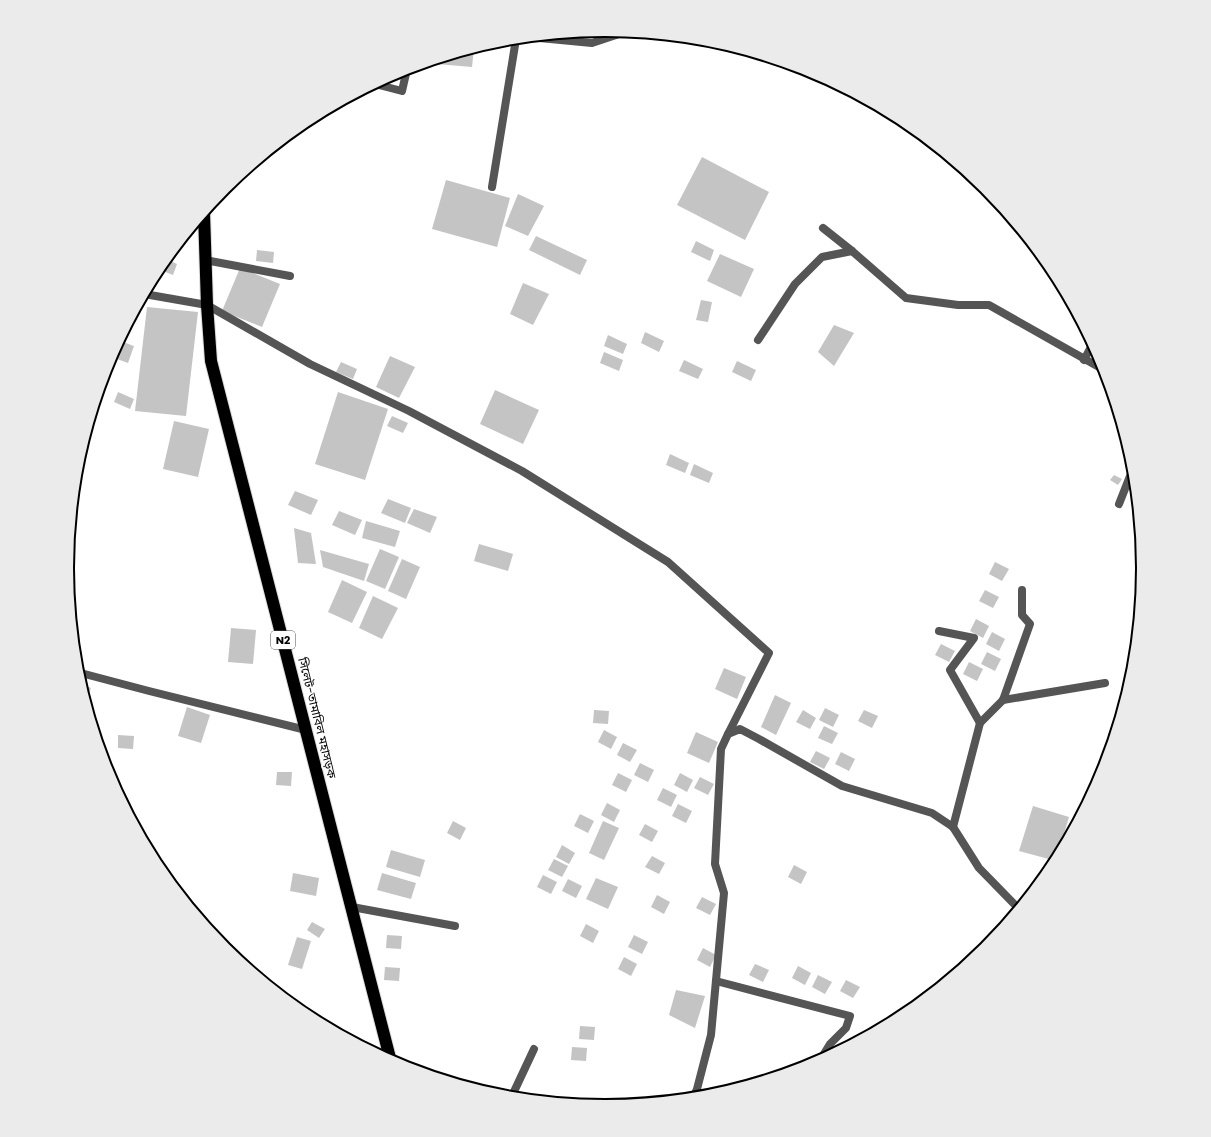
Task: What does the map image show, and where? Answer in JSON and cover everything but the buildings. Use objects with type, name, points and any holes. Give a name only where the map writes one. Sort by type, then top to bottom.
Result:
[{"type":"highway","name":"সিলেট-তামাবিল মহাসড়ক","points":[[204,220],[207,305],[211,361],[389,1054]]},
{"type":"street","points":[[554,40],[592,43],[610,37]]},
{"type":"street","points":[[492,187],[515,45]]},
{"type":"street","points":[[383,86],[402,91],[405,76]]},
{"type":"street","points":[[823,228],[906,298],[958,305],[989,305],[1098,367]]},
{"type":"street","points":[[758,340],[795,284],[822,257],[852,251]]},
{"type":"street","points":[[205,260],[290,276]]},
{"type":"street","points":[[150,295],[207,305],[310,364],[409,411],[522,471],[668,562],[769,653],[721,749],[715,864],[724,893],[711,1035],[696,1092]]},
{"type":"street","points":[[1084,360],[1089,349]]},
{"type":"street","points":[[1118,504],[1129,478]]},
{"type":"street","points":[[953,827],[980,724],[1003,700],[1030,624],[1022,615],[1022,590]]},
{"type":"street","points":[[939,631],[974,638],[950,670],[980,724]]},
{"type":"street","points":[[84,674],[149,692],[306,730]]},
{"type":"street","points":[[1003,700],[1105,683]]},
{"type":"street","points":[[728,734],[740,729],[842,786],[932,813],[953,827],[979,868],[1016,906]]},
{"type":"street","points":[[352,907],[455,926]]},
{"type":"street","points":[[716,981],[850,1016],[846,1028],[830,1044],[825,1053]]},
{"type":"street","points":[[514,1092],[534,1049]]}]
